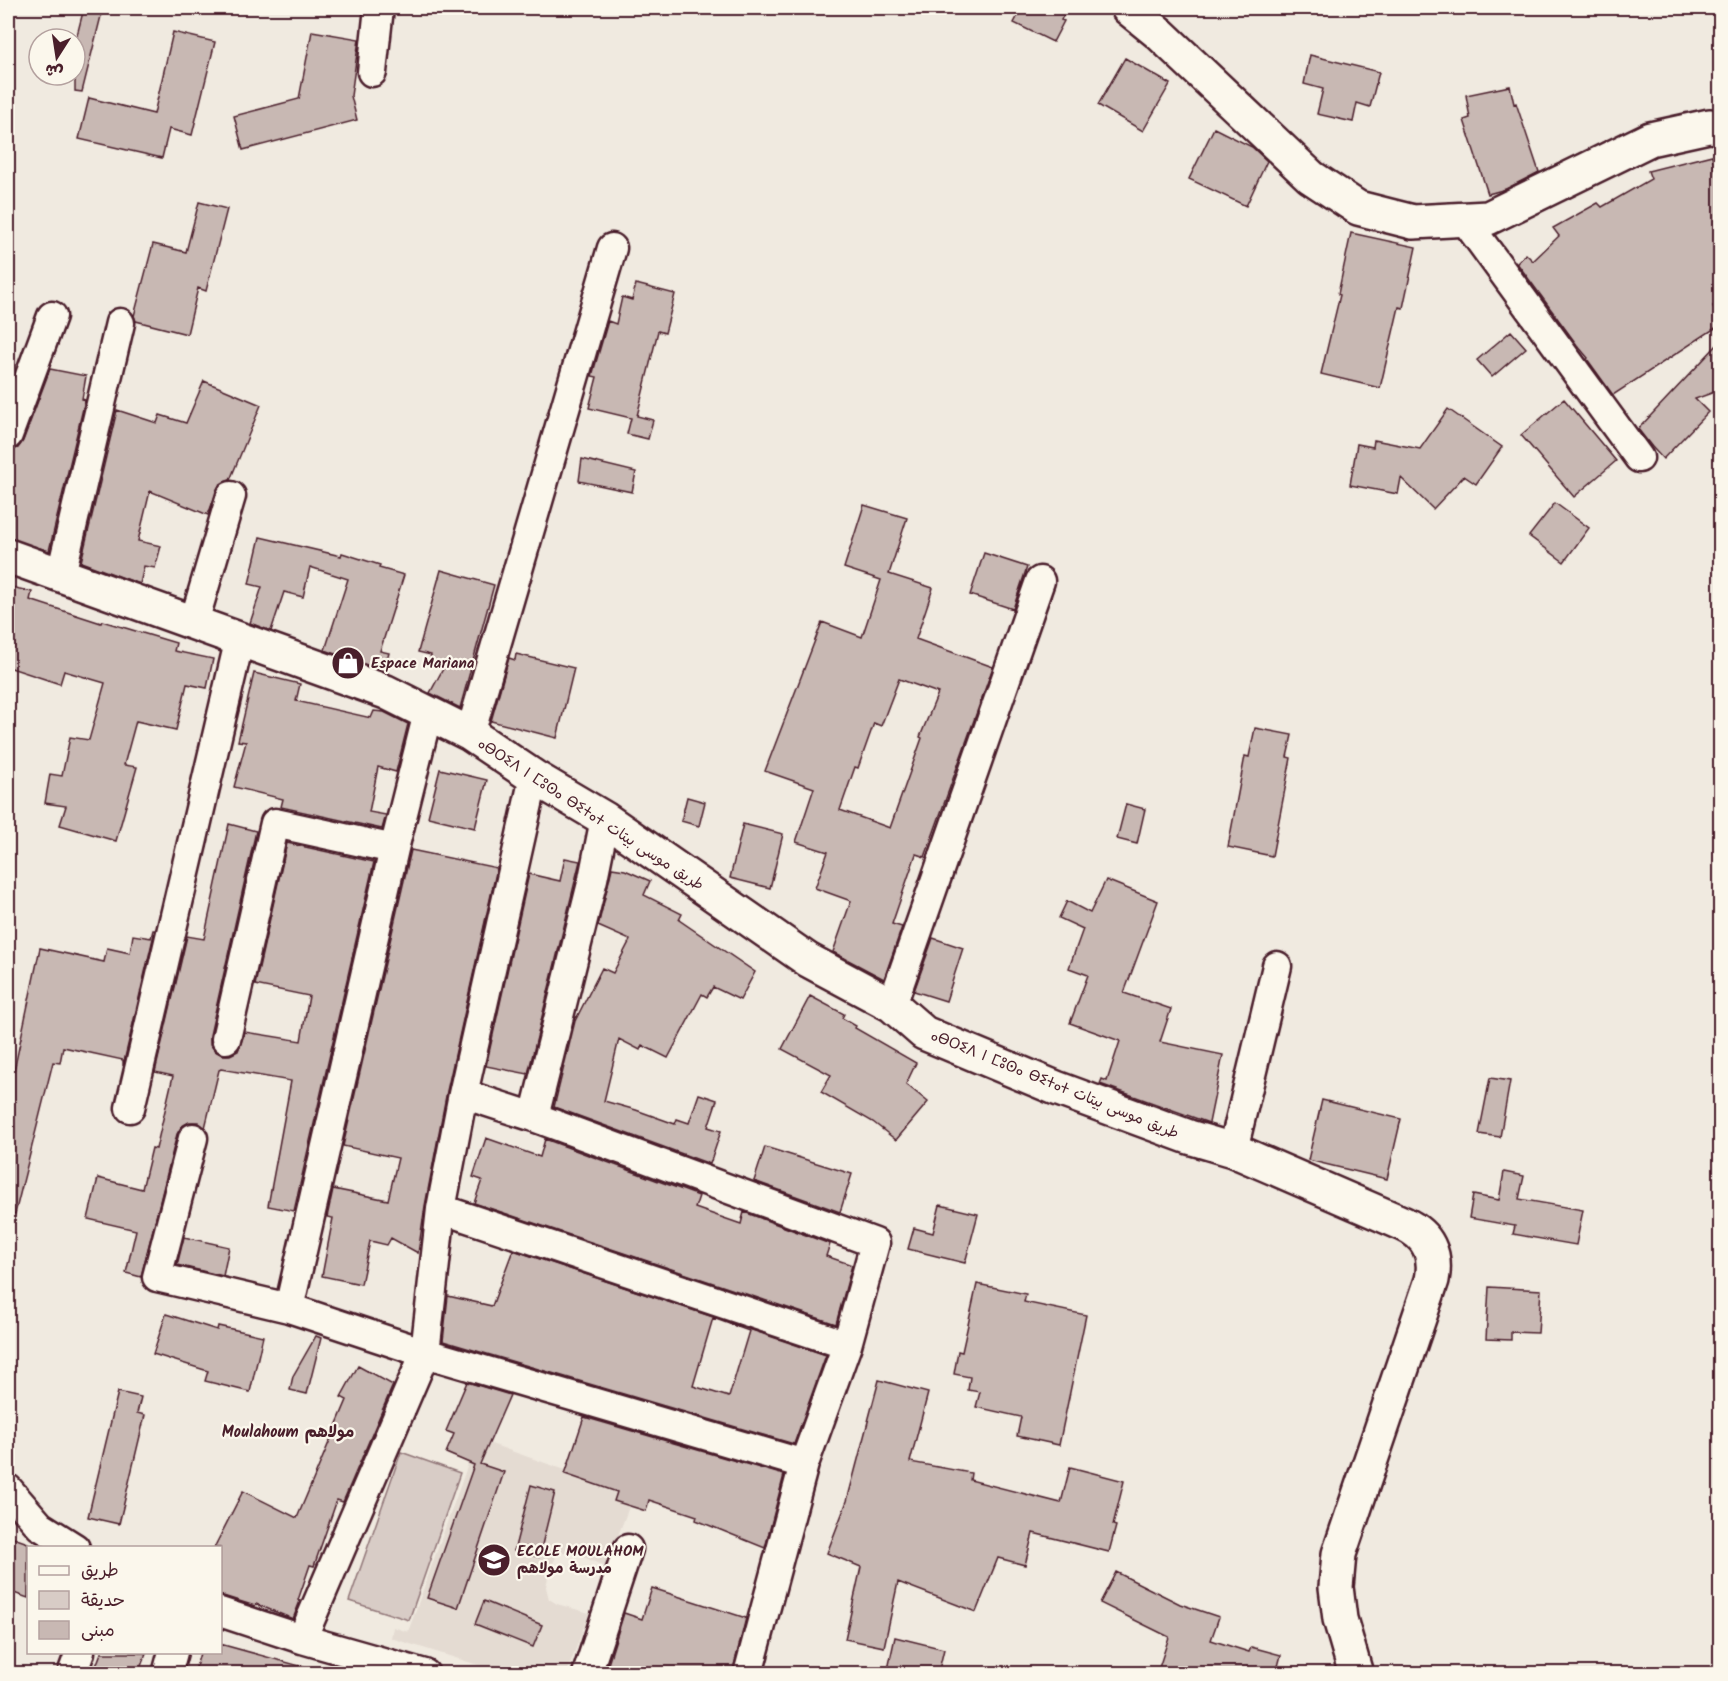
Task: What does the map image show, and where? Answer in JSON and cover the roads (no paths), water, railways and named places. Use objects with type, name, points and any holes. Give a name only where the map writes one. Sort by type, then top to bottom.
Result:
[{"type":"street","points":[[372,72],[380,8]]},
{"type":"street","points":[[1128,8],[1160,34],[1311,177],[1358,208],[1413,222],[1488,218],[1650,139],[1709,126],[1720,127]]},
{"type":"street","points":[[1464,219],[1639,458]]},
{"type":"street","points":[[470,734],[612,248]]},
{"type":"street","points":[[8,435],[52,316]]},
{"type":"street","points":[[61,574],[120,323]]},
{"type":"street","points":[[194,622],[231,496]]},
{"type":"street","name":"ⴰⴱⵔⵉⴷ ⵏ ⵎⵓⵙⴰ ⴱⵉⵜⴰⵜ طريق موسى بيتات","points":[[8,555],[386,692],[470,734],[534,777],[605,819],[808,960],[892,1005],[924,1033],[1056,1088],[1189,1137],[1233,1150],[1413,1228],[1427,1242],[1434,1260],[1432,1280],[1339,1554],[1336,1587],[1356,1674]]},
{"type":"street","points":[[892,1005],[1040,581]]},
{"type":"street","points":[[130,1108],[240,638]]},
{"type":"street","points":[[289,1308],[394,849],[428,713]]},
{"type":"street","points":[[302,1639],[425,1353],[441,1209],[463,1094],[534,777]]},
{"type":"street","points":[[534,1117],[593,879],[605,819]]},
{"type":"street","points":[[226,1039],[275,823],[394,849]]},
{"type":"street","points":[[1233,1150],[1277,966]]},
{"type":"street","points":[[463,1094],[534,1117],[875,1243],[847,1345],[804,1464],[748,1674]]},
{"type":"street","points":[[193,1138],[157,1277],[289,1308],[425,1353],[804,1464]]},
{"type":"street","points":[[441,1209],[847,1345]]},
{"type":"street","points":[[8,1489],[40,1526],[72,1546]]},
{"type":"street","points":[[587,1674],[628,1549]]},
{"type":"street","points":[[222,1613],[302,1639],[425,1674]]},
{"type":"street","points":[[72,1674],[80,1654]]},
{"type":"street","points":[[167,1674],[173,1654]]},
{"type":"place","name":"Espace Mariana","points":[[348,663]]},
{"type":"place","name":"ECOLE MOULAHOM مدرسة مولاهم","points":[[494,1560]]},
{"type":"district","name":"Moulahoum مولاهم","points":[[288,1431]]}]
